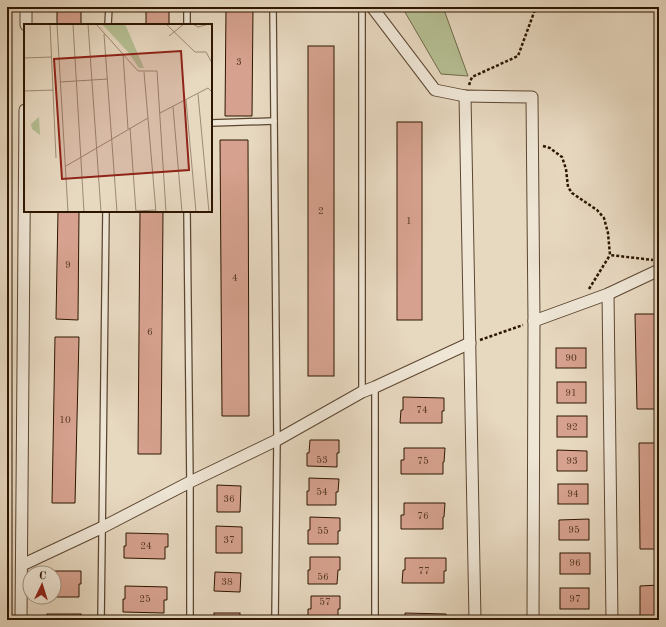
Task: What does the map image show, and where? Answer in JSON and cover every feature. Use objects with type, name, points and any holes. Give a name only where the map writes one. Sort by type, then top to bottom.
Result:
[{"type":"street","points":[[26,7],[26,24]]},
{"type":"street","points":[[372,7],[435,90],[465,96],[532,97],[534,321],[532,620]]},
{"type":"street","points":[[465,96],[475,620]]},
{"type":"street","points":[[21,620],[24,212]]},
{"type":"street","points":[[534,321],[608,294],[659,270]]},
{"type":"street","points":[[608,294],[612,620]]},
{"type":"street","points":[[22,565],[277,440],[362,392],[375,388],[470,343]]},
{"type":"lane","points":[[108,24],[109,7]]},
{"type":"lane","points":[[187,7],[187,24]]},
{"type":"lane","points":[[273,7],[277,440],[275,620]]},
{"type":"lane","points":[[362,7],[362,392]]},
{"type":"lane","points":[[212,123],[274,121]]},
{"type":"lane","points":[[101,620],[106,212]]},
{"type":"lane","points":[[187,212],[190,620]]},
{"type":"lane","points":[[375,388],[375,620]]},
{"type":"path","points":[[465,96],[472,77],[518,56],[536,7]]},
{"type":"path","points":[[533,143],[550,148],[562,157],[566,170],[568,187],[572,193],[596,210],[604,218],[608,233],[610,255],[579,305]]},
{"type":"path","points":[[610,255],[659,260]]},
{"type":"path","points":[[470,343],[534,321]]},
{"type":"green space","points":[[402,7],[443,7],[468,76],[441,74]]},
{"type":"building","points":[[57,7],[81,7],[81,24],[57,24]]},
{"type":"building","points":[[146,7],[169,7],[169,24],[146,24]]},
{"type":"building","points":[[226,7],[253,7],[252,116],[225,116]]},
{"type":"building","points":[[308,46],[334,46],[334,376],[308,376]]},
{"type":"building","points":[[397,122],[422,122],[422,320],[397,320]]},
{"type":"building","points":[[220,140],[248,140],[249,416],[222,416]]},
{"type":"building","points":[[58,212],[79,212],[78,320],[56,319]]},
{"type":"building","points":[[140,212],[163,212],[161,454],[138,454]]},
{"type":"building","points":[[635,314],[656,314],[658,409],[637,409]]},
{"type":"building","points":[[55,337],[79,337],[75,503],[52,503]]},
{"type":"building","points":[[556,348],[586,348],[586,368],[556,368]]},
{"type":"building","points":[[557,382],[586,382],[586,403],[557,403]]},
{"type":"building","points":[[403,397],[444,398],[442,423],[400,423],[401,410],[403,410]]},
{"type":"building","points":[[557,416],[587,416],[587,437],[557,437]]},
{"type":"building","points":[[310,440],[339,440],[337,467],[307,466],[307,453],[309,453]]},
{"type":"building","points":[[639,443],[658,443],[659,549],[640,549]]},
{"type":"building","points":[[404,448],[445,448],[443,474],[401,474],[401,460],[404,460]]},
{"type":"building","points":[[557,450],[587,451],[587,471],[557,471]]},
{"type":"building","points":[[309,478],[339,479],[338,492],[336,492],[336,505],[307,505]]},
{"type":"building","points":[[558,484],[588,484],[588,504],[558,504]]},
{"type":"building","points":[[217,485],[241,486],[240,512],[217,512]]},
{"type":"building","points":[[404,503],[445,503],[443,529],[401,529],[401,515],[404,515]]},
{"type":"building","points":[[310,517],[340,518],[338,544],[308,544]]},
{"type":"building","points":[[589,519],[589,540],[559,540],[559,520]]},
{"type":"building","points":[[216,526],[242,527],[242,553],[216,553]]},
{"type":"building","points":[[126,533],[168,534],[168,547],[165,547],[165,559],[124,558]]},
{"type":"building","points":[[560,553],[590,553],[590,574],[560,574]]},
{"type":"building","points":[[310,557],[340,557],[340,570],[338,570],[337,584],[308,584]]},
{"type":"building","points":[[405,558],[446,558],[444,583],[402,583],[403,570],[405,570]]},
{"type":"building","points":[[62,571],[81,571],[79,597],[62,597]]},
{"type":"building","points":[[215,572],[241,573],[240,592],[214,591]]},
{"type":"building","points":[[659,585],[659,620],[640,620],[640,586]]},
{"type":"building","points":[[125,586],[167,587],[167,600],[164,600],[164,613],[123,612]]},
{"type":"building","points":[[560,588],[589,588],[589,609],[560,609]]},
{"type":"building","points":[[311,596],[340,596],[338,620],[308,620],[308,609],[311,609]]},
{"type":"building","points":[[214,613],[240,613],[240,620],[214,620]]},
{"type":"building","points":[[405,613],[446,614],[446,620],[405,620]]},
{"type":"building","points":[[47,614],[81,614],[81,620],[47,620]]}]
